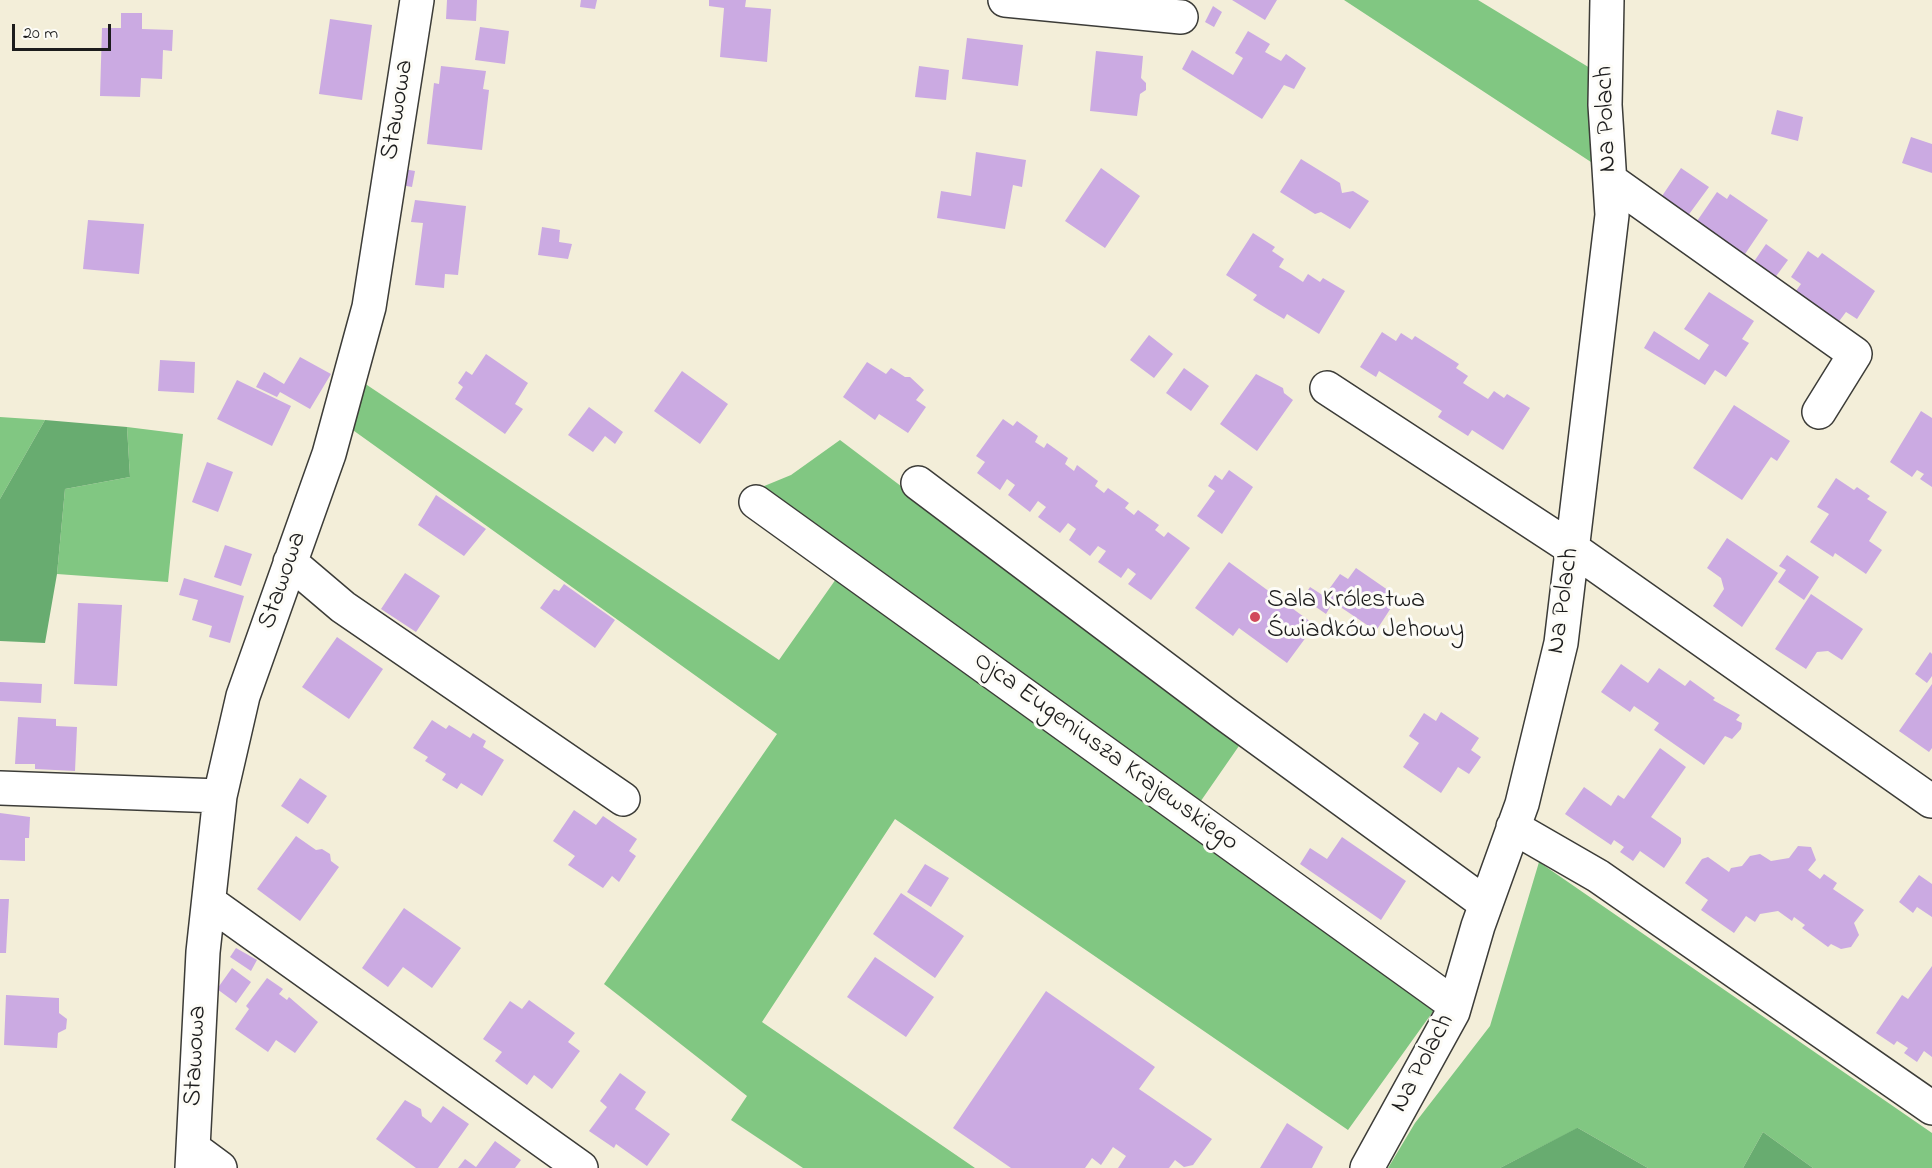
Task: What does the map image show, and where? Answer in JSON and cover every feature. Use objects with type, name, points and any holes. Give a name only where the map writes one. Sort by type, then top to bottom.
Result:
[{"type":"street","name":"Stawowa","points":[[193,1158],[202,952],[220,796],[243,696],[329,454],[369,307],[417,0]]},
{"type":"street","points":[[1005,0],[1181,17]]},
{"type":"street","name":"Na Polach","points":[[1367,1168],[1455,1005],[1486,904],[1522,804],[1561,643],[1612,215],[1605,105],[1607,0]]},
{"type":"street","points":[[1610,180],[1855,354],[1820,412]]},
{"type":"street","points":[[1327,388],[1573,549],[1931,801]]},
{"type":"street","points":[[918,483],[1225,714],[1486,904]]},
{"type":"street","name":"Ojca Eugeniusza Krajewskiego","points":[[756,502],[1455,1005]]},
{"type":"street","points":[[290,562],[343,607],[624,799]]},
{"type":"street","points":[[0,788],[220,796]]},
{"type":"street","points":[[1514,826],[1598,876],[1932,1108]]},
{"type":"street","points":[[209,902],[581,1168]]},
{"type":"street","points":[[193,1158],[220,1168]]},
{"type":"green space","points":[[1344,0],[1478,0],[1590,68],[1594,164]]},
{"type":"green space","points":[[364,383],[779,660],[836,579],[743,511],[757,489],[791,475],[840,440],[1241,743],[1196,808],[1452,985],[1348,1130],[895,819],[762,1022],[975,1168],[803,1168],[731,1120],[747,1096],[604,984],[777,734],[350,428]]},
{"type":"green space","points":[[0,417],[45,420],[0,499]]},
{"type":"green space","points":[[45,420],[127,427],[130,477],[65,489],[57,574],[45,643],[0,641],[0,499]]},
{"type":"green space","points":[[127,427],[183,434],[168,582],[57,574],[65,489],[130,477]]},
{"type":"green space","points":[[1539,862],[1932,1133],[1932,1168],[1813,1168],[1763,1132],[1743,1168],[1648,1168],[1578,1128],[1500,1168],[1388,1168],[1415,1123],[1490,1026]]},
{"type":"green space","points":[[1577,1128],[1648,1168],[1500,1168]]},
{"type":"green space","points":[[1763,1132],[1813,1168],[1743,1168]]},
{"type":"building","points":[[447,0],[477,0],[476,21],[446,19]]},
{"type":"building","points":[[581,0],[597,0],[595,9],[580,7]]},
{"type":"building","points":[[709,0],[746,0],[745,7],[771,9],[767,62],[720,57],[724,8],[709,6]]},
{"type":"building","points":[[1232,0],[1277,0],[1265,20]]},
{"type":"building","points":[[1213,6],[1222,12],[1214,27],[1205,22]]},
{"type":"building","points":[[121,13],[142,13],[142,29],[173,30],[172,51],[163,50],[162,79],[141,78],[140,97],[100,96],[102,28],[121,28]]},
{"type":"building","points":[[330,19],[372,25],[362,100],[319,94]]},
{"type":"building","points":[[480,27],[509,31],[505,64],[475,60]]},
{"type":"building","points":[[1248,31],[1270,44],[1265,52],[1281,61],[1286,54],[1306,68],[1294,89],[1284,85],[1262,119],[1182,69],[1192,50],[1233,75],[1243,58],[1235,53]]},
{"type":"building","points":[[967,38],[1023,45],[1018,86],[962,79]]},
{"type":"building","points":[[1096,51],[1143,56],[1141,78],[1146,83],[1146,90],[1140,94],[1137,116],[1090,111]]},
{"type":"building","points":[[441,66],[486,71],[483,89],[489,90],[482,150],[427,144],[434,83],[439,84]]},
{"type":"building","points":[[919,66],[949,70],[946,100],[915,97]]},
{"type":"building","points":[[1777,110],[1803,117],[1798,141],[1771,134]]},
{"type":"building","points":[[1911,137],[1932,144],[1932,173],[1902,163]]},
{"type":"building","points":[[976,152],[1026,160],[1022,187],[1013,185],[1005,229],[937,218],[941,191],[971,196]]},
{"type":"building","points":[[1301,159],[1340,183],[1342,193],[1353,191],[1369,201],[1350,229],[1321,212],[1315,214],[1280,192]]},
{"type":"building","points":[[398,168],[415,171],[412,187],[395,184]]},
{"type":"building","points":[[1101,168],[1140,196],[1105,248],[1065,221]]},
{"type":"building","points":[[1681,168],[1709,187],[1687,217],[1660,199]]},
{"type":"building","points":[[1717,192],[1727,199],[1730,194],[1768,220],[1743,257],[1695,224]]},
{"type":"building","points":[[415,200],[466,206],[458,275],[445,274],[444,288],[415,285],[423,223],[411,222]]},
{"type":"building","points":[[88,220],[144,224],[139,274],[83,269]]},
{"type":"building","points":[[542,227],[560,230],[559,242],[572,244],[568,259],[538,255]]},
{"type":"building","points":[[1253,233],[1275,247],[1272,251],[1284,259],[1279,267],[1303,282],[1308,274],[1320,282],[1323,278],[1345,291],[1319,334],[1287,314],[1284,319],[1253,300],[1257,295],[1226,275]]},
{"type":"building","points":[[1766,244],[1788,260],[1774,279],[1753,263]]},
{"type":"building","points":[[1808,251],[1818,258],[1822,253],[1875,291],[1857,319],[1846,312],[1837,324],[1793,295],[1801,284],[1791,277]]},
{"type":"building","points":[[1709,292],[1754,321],[1742,339],[1749,343],[1726,377],[1715,370],[1705,385],[1644,348],[1654,331],[1699,360],[1709,345],[1684,329]]},
{"type":"building","points":[[1382,332],[1396,341],[1401,333],[1412,340],[1415,336],[1459,364],[1456,368],[1468,376],[1463,383],[1488,399],[1494,391],[1504,398],[1507,394],[1530,408],[1503,450],[1472,430],[1468,436],[1438,417],[1442,411],[1379,371],[1376,377],[1360,367]]},
{"type":"building","points":[[1149,335],[1173,354],[1154,378],[1130,360]]},
{"type":"building","points":[[486,354],[528,383],[515,404],[523,409],[505,434],[455,399],[463,387],[458,383],[466,371],[472,375]]},
{"type":"building","points":[[300,357],[331,374],[310,409],[280,392],[277,397],[256,387],[264,372],[284,384]]},
{"type":"building","points":[[160,360],[195,362],[194,393],[158,391]]},
{"type":"building","points":[[867,362],[886,374],[891,368],[905,377],[910,377],[924,390],[916,400],[926,407],[908,433],[879,414],[875,420],[843,397]]},
{"type":"building","points":[[1184,368],[1209,386],[1191,411],[1166,393]]},
{"type":"building","points":[[682,371],[728,404],[700,444],[654,411]]},
{"type":"building","points":[[1256,374],[1283,388],[1284,393],[1293,400],[1257,451],[1220,424]]},
{"type":"building","points":[[237,380],[291,406],[272,446],[217,419]]},
{"type":"building","points":[[1734,405],[1790,441],[1777,461],[1771,457],[1742,500],[1693,468]]},
{"type":"building","points":[[589,407],[623,432],[615,444],[605,436],[593,452],[568,435]]},
{"type":"building","points":[[1921,411],[1932,418],[1932,487],[1920,479],[1924,474],[1917,470],[1912,477],[1890,462]]},
{"type":"building","points":[[1003,419],[1013,426],[1017,421],[1038,436],[1035,442],[1044,448],[1047,443],[1068,458],[1065,464],[1074,471],[1077,465],[1098,481],[1095,486],[1104,493],[1108,488],[1129,503],[1125,508],[1134,515],[1138,510],[1159,525],[1155,530],[1164,537],[1168,532],[1190,548],[1151,600],[1128,584],[1136,574],[1128,568],[1121,578],[1098,562],[1106,551],[1098,546],[1090,556],[1069,540],[1076,529],[1068,523],[1060,533],[1038,517],[1046,507],[1038,501],[1030,512],[1008,495],[1015,485],[1007,479],[1000,490],[977,473],[985,462],[976,456]]},
{"type":"building","points":[[207,462],[233,472],[218,512],[192,502]]},
{"type":"building","points":[[1229,470],[1253,487],[1222,534],[1197,516],[1215,491],[1208,486],[1215,475],[1222,480]]},
{"type":"building","points":[[1836,478],[1854,490],[1857,487],[1870,496],[1867,499],[1887,512],[1869,541],[1882,550],[1866,574],[1835,553],[1833,557],[1810,542],[1829,514],[1817,507]]},
{"type":"building","points":[[436,495],[486,529],[464,556],[418,525]]},
{"type":"building","points":[[1727,538],[1778,573],[1742,627],[1713,606],[1724,589],[1721,578],[1707,568]]},
{"type":"building","points":[[225,545],[252,554],[241,586],[214,577]]},
{"type":"building","points":[[1787,555],[1819,577],[1804,600],[1778,582],[1786,570],[1779,566]]},
{"type":"building","name":"Sala Królestwa Świadków Jehowy","points":[[1229,562],[1315,625],[1287,663],[1239,628],[1233,636],[1195,608]]},
{"type":"building","points":[[1356,568],[1398,597],[1376,631],[1333,602],[1326,614],[1303,598],[1310,587],[1324,596],[1340,574],[1348,579]]},
{"type":"building","points":[[405,573],[440,596],[416,632],[381,609]]},
{"type":"building","points":[[184,578],[244,596],[230,643],[209,637],[212,626],[192,620],[198,600],[179,595]]},
{"type":"building","points":[[564,584],[615,620],[595,648],[540,608],[554,589],[559,591]]},
{"type":"building","points":[[1811,594],[1863,629],[1842,660],[1828,651],[1817,652],[1806,669],[1775,649]]},
{"type":"building","points":[[78,603],[122,605],[117,686],[74,684]]},
{"type":"building","points":[[337,637],[383,669],[349,719],[302,687]]},
{"type":"building","points":[[1930,652],[1932,654],[1932,676],[1927,683],[1915,674]]},
{"type":"building","points":[[1621,664],[1648,683],[1659,668],[1685,686],[1690,680],[1715,698],[1713,700],[1740,715],[1736,720],[1742,723],[1741,729],[1732,739],[1725,736],[1704,765],[1654,730],[1659,723],[1634,706],[1630,712],[1601,692]]},
{"type":"building","points":[[0,682],[42,684],[41,703],[0,701]]},
{"type":"building","points":[[1932,684],[1932,748],[1929,752],[1899,731]]},
{"type":"building","points":[[1441,712],[1479,738],[1471,750],[1481,757],[1469,774],[1458,767],[1441,793],[1403,767],[1419,743],[1409,736],[1424,713],[1436,721]]},
{"type":"building","points":[[18,717],[56,719],[56,726],[77,727],[75,771],[35,769],[35,764],[15,764]]},
{"type":"building","points":[[432,720],[446,729],[449,725],[470,738],[473,733],[486,741],[483,747],[504,760],[482,796],[461,783],[457,789],[442,780],[446,774],[425,761],[428,757],[413,748]]},
{"type":"building","points":[[1660,748],[1686,767],[1651,817],[1681,838],[1681,843],[1664,868],[1640,851],[1633,861],[1620,852],[1624,847],[1614,840],[1611,845],[1565,814],[1584,787],[1611,806],[1618,795],[1624,799]]},
{"type":"building","points":[[300,778],[327,796],[308,824],[281,806]]},
{"type":"building","points":[[574,810],[596,825],[603,816],[637,839],[629,851],[636,856],[619,882],[612,876],[603,888],[568,865],[575,856],[553,841]]},
{"type":"building","points":[[0,813],[30,817],[29,838],[25,838],[25,861],[0,860]]},
{"type":"building","points":[[296,836],[316,850],[322,849],[330,854],[331,861],[339,867],[300,921],[257,889]]},
{"type":"building","points":[[1342,837],[1406,881],[1381,920],[1300,864],[1310,848],[1327,859]]},
{"type":"building","points":[[1798,846],[1811,847],[1816,860],[1808,870],[1820,879],[1824,874],[1837,883],[1833,889],[1864,910],[1854,923],[1859,935],[1851,947],[1841,949],[1831,944],[1828,947],[1802,928],[1805,925],[1794,917],[1792,921],[1778,911],[1760,914],[1755,922],[1746,916],[1734,933],[1701,910],[1708,900],[1685,883],[1702,859],[1708,857],[1729,872],[1731,868],[1742,866],[1750,856],[1760,854],[1771,861],[1789,858]]},
{"type":"building","points":[[925,864],[949,878],[931,907],[907,892]]},
{"type":"building","points":[[1919,875],[1932,884],[1932,917],[1917,907],[1913,913],[1899,902]]},
{"type":"building","points":[[901,893],[964,936],[935,978],[873,934]]},
{"type":"building","points":[[0,899],[9,899],[6,953],[0,953]]},
{"type":"building","points":[[404,908],[461,948],[432,988],[403,967],[388,987],[362,968]]},
{"type":"building","points":[[236,948],[257,960],[251,971],[230,957]]},
{"type":"building","points":[[875,957],[934,997],[906,1037],[847,997]]},
{"type":"building","points":[[1932,966],[1932,1057],[1924,1051],[1917,1062],[1904,1053],[1908,1048],[1897,1041],[1894,1045],[1876,1033],[1902,995],[1908,999]]},
{"type":"building","points":[[232,968],[251,982],[236,1003],[217,989]]},
{"type":"building","points":[[267,978],[283,989],[279,994],[287,1000],[289,997],[318,1022],[295,1053],[276,1040],[268,1052],[235,1029],[249,1009],[246,1006]]},
{"type":"building","points":[[1046,991],[1155,1067],[1139,1089],[1212,1139],[1193,1165],[1184,1167],[1175,1160],[1169,1168],[1118,1168],[1126,1156],[1113,1147],[1101,1165],[1092,1158],[1085,1168],[1011,1168],[953,1128]]},
{"type":"building","points":[[6,995],[59,998],[59,1013],[67,1019],[66,1029],[58,1033],[57,1048],[4,1045]]},
{"type":"building","points":[[529,1000],[575,1033],[568,1042],[580,1051],[552,1089],[534,1075],[527,1085],[495,1061],[502,1052],[483,1039],[510,1001],[522,1009]]},
{"type":"building","points":[[620,1073],[646,1092],[635,1109],[670,1134],[647,1166],[616,1144],[614,1148],[589,1131],[607,1107],[600,1101]]},
{"type":"building","points":[[405,1100],[421,1109],[422,1116],[431,1123],[443,1106],[469,1124],[438,1168],[416,1168],[376,1139]]},
{"type":"building","points":[[1287,1123],[1323,1147],[1312,1168],[1260,1168]]},
{"type":"building","points":[[495,1141],[521,1160],[515,1168],[458,1168],[465,1159],[476,1167]]},
{"type":"place","name":"Sala Królestwa Świadków Jehowy","points":[[1255,617]]}]
